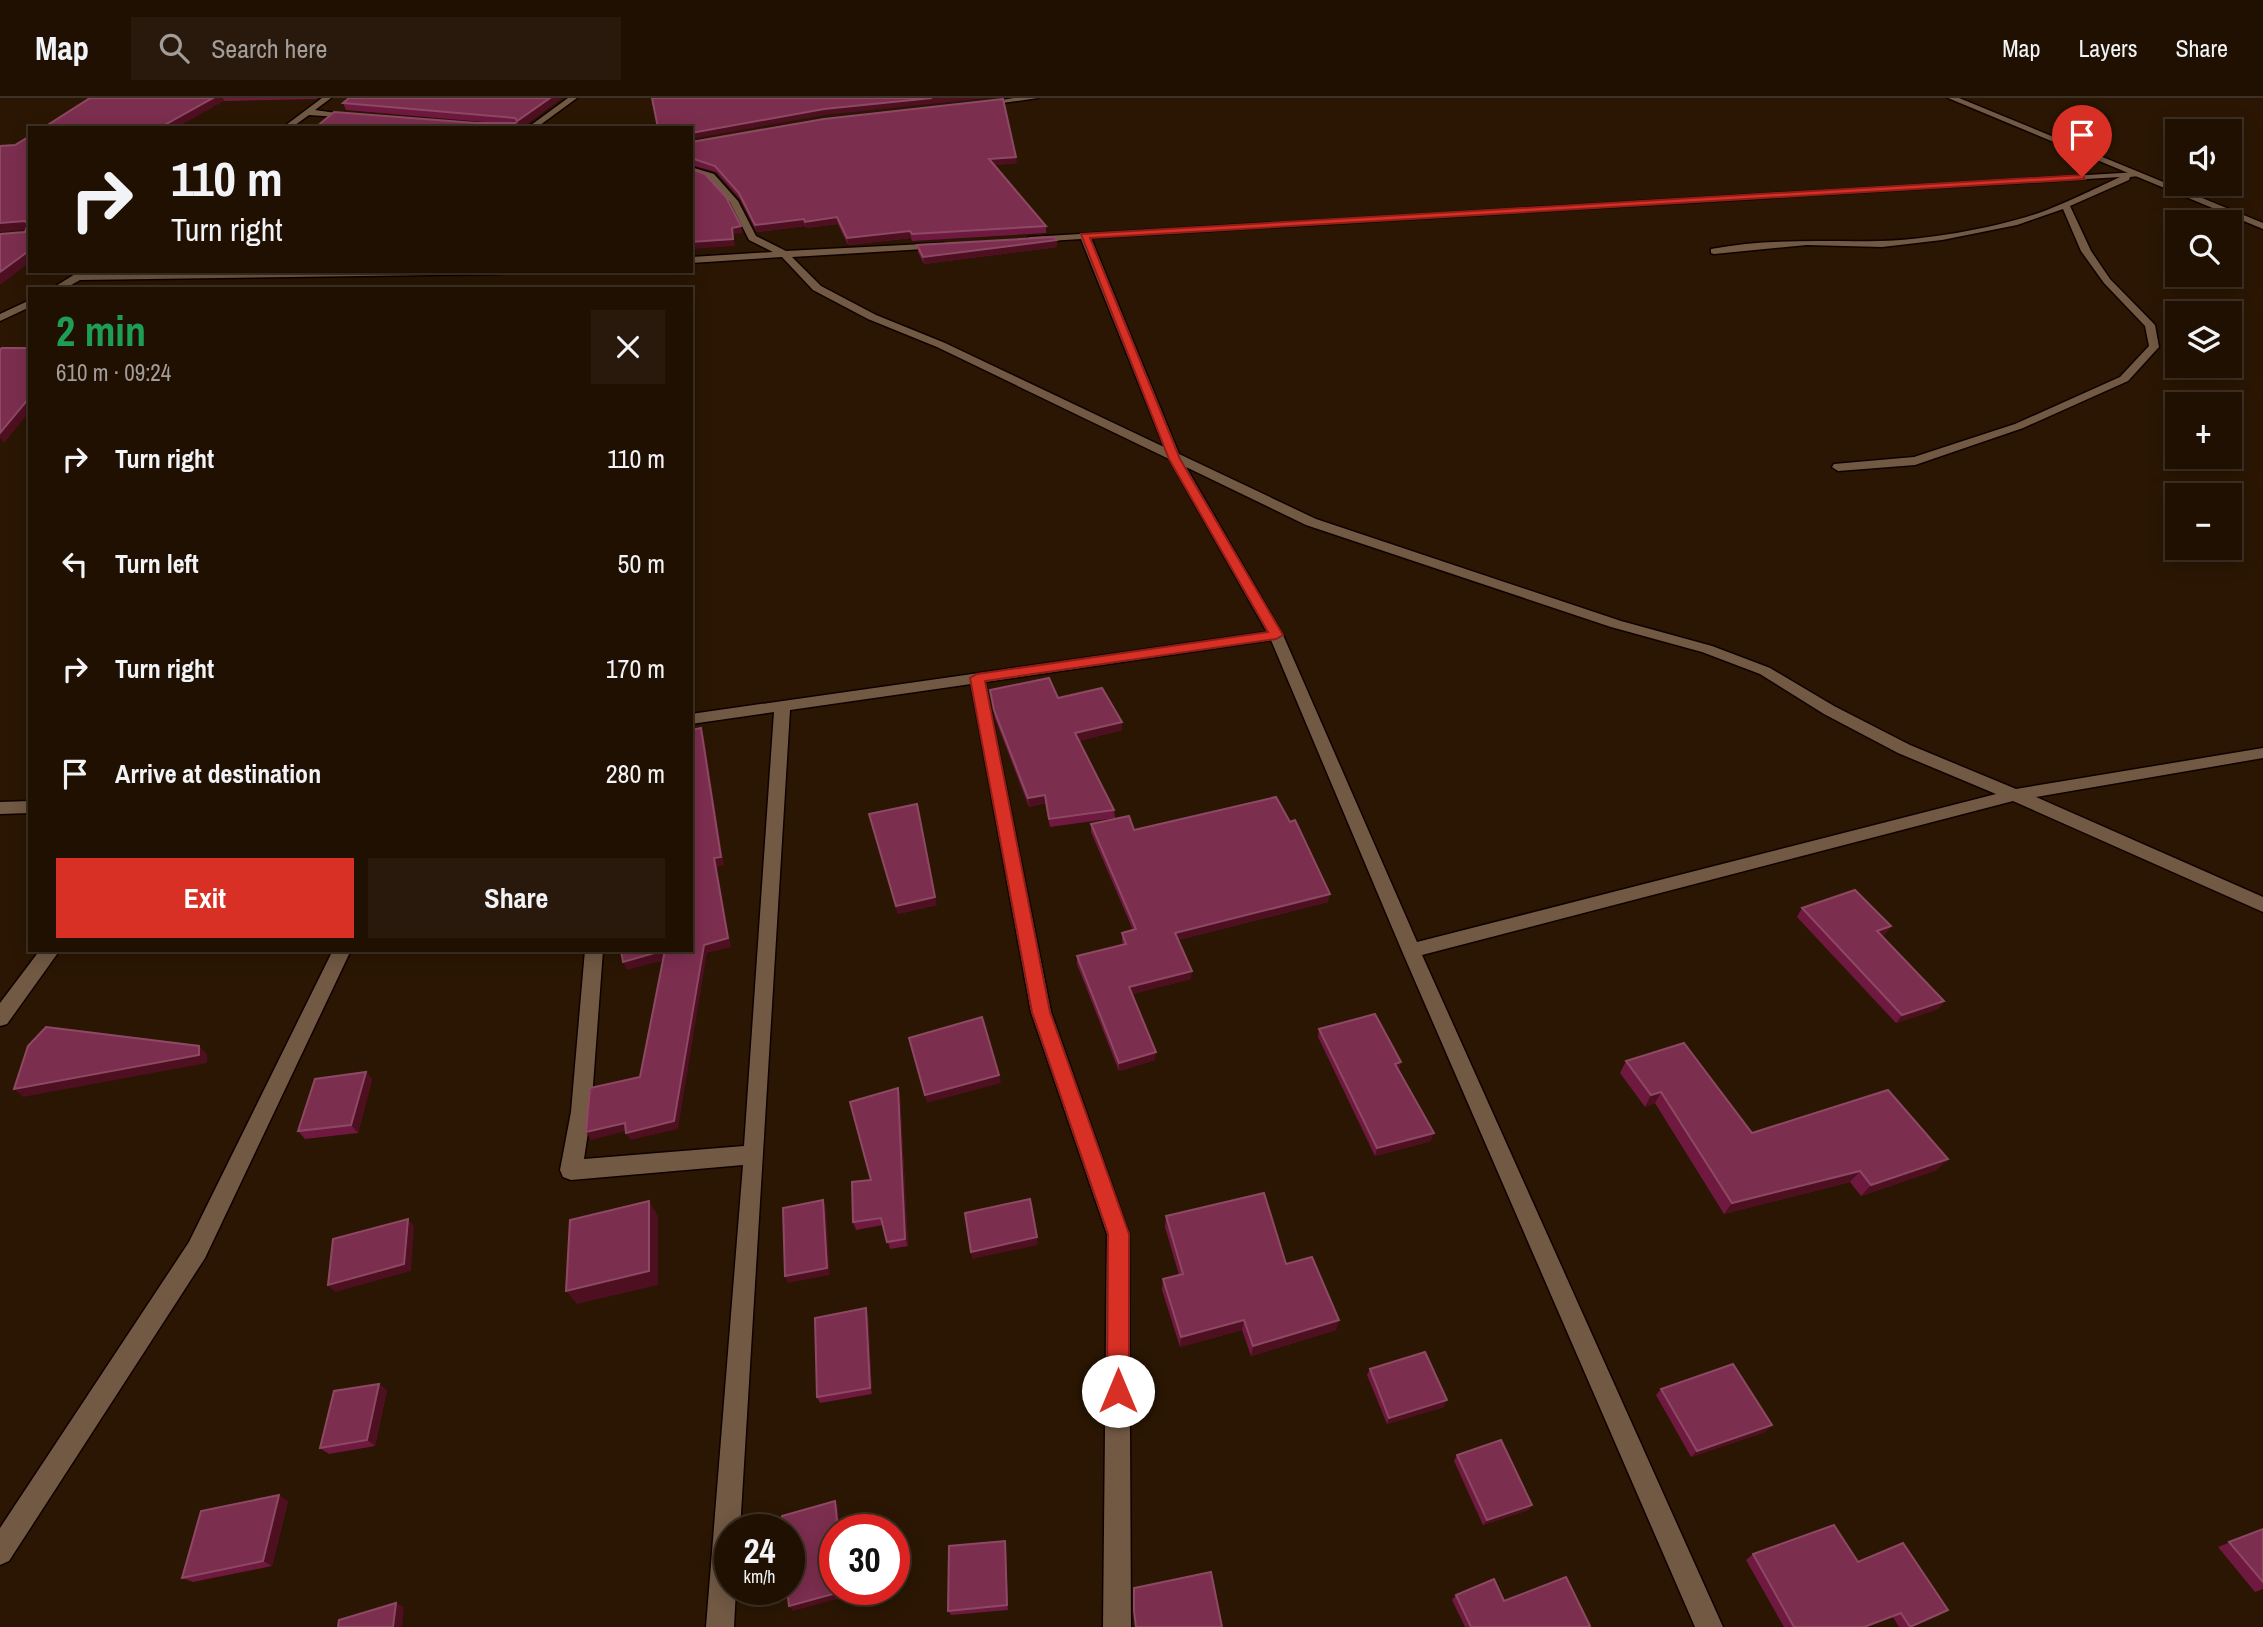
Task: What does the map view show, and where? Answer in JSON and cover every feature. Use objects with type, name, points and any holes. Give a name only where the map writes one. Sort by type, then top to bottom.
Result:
[{"type":"street","points":[[289,126],[327,98]]},
{"type":"street","points":[[534,126],[573,98]]},
{"type":"street","points":[[968,106],[1034,98]]},
{"type":"street","points":[[1952,98],[2263,226]]},
{"type":"street","points":[[307,112],[362,117]]},
{"type":"street","points":[[693,170],[711,176],[734,201],[752,239],[784,254],[817,288],[872,317],[941,345],[1175,459],[1311,522],[1616,624],[1707,649],[1765,671],[1829,710],[1904,750],[2106,833],[2263,905]]},
{"type":"street","points":[[1714,251],[1807,242],[1882,244],[1942,237],[2014,223],[2065,205],[2136,174]]},
{"type":"street","points":[[1016,240],[2136,174]]},
{"type":"street","points":[[1838,467],[1915,461],[2019,425],[2124,379],[2154,347],[2150,325],[2107,281],[2086,251],[2065,205]]},
{"type":"street","points":[[1084,236],[1175,459],[1276,635],[1411,951],[1709,1627]]},
{"type":"street","points":[[693,260],[948,244]]},
{"type":"street","points":[[61,287],[84,274],[473,277],[492,273]]},
{"type":"street","points":[[0,318],[28,304]]},
{"type":"street","points":[[693,719],[1276,635]]},
{"type":"street","points":[[977,678],[1041,1012],[1118,1234],[1117,1627]]},
{"type":"street","points":[[720,1627],[754,1155],[782,705]]},
{"type":"street","points":[[1411,951],[2014,795],[2263,753]]},
{"type":"street","points":[[0,808],[28,807]]},
{"type":"street","points":[[0,1018],[50,952]]},
{"type":"street","points":[[0,1552],[197,1250],[341,952]]},
{"type":"street","points":[[594,952],[581,1112],[571,1170],[754,1155]]},
{"type":"building","points":[[90,98],[213,98],[163,126],[46,126]]},
{"type":"building","points":[[349,98],[550,98],[517,121],[515,118],[343,103]]},
{"type":"building","points":[[652,98],[932,98],[824,109],[693,133],[693,126],[658,126]]},
{"type":"building","points":[[1003,99],[1016,157],[989,159],[1046,226],[912,234],[910,231],[847,238],[837,217],[755,225],[739,193],[715,166],[693,159],[693,142],[824,119]]},
{"type":"building","points":[[334,112],[476,123],[515,123],[511,126],[317,126]]},
{"type":"building","points":[[28,137],[28,224],[25,221],[0,223],[0,146],[15,145]]},
{"type":"building","points":[[693,170],[705,174],[726,197],[741,226],[732,228],[733,239],[693,242]]},
{"type":"building","points":[[28,224],[28,251],[0,272],[0,234],[25,232]]},
{"type":"building","points":[[1055,237],[1057,240],[923,257],[917,245]]},
{"type":"building","points":[[28,348],[28,399],[0,433],[0,349]]},
{"type":"building","points":[[1049,678],[1058,698],[1102,688],[1122,722],[1075,733],[1114,810],[1049,819],[1045,795],[1028,798],[994,710],[990,690]]},
{"type":"building","points":[[701,728],[721,857],[714,858],[728,938],[704,945],[674,1121],[626,1133],[625,1123],[586,1132],[590,1088],[640,1077],[665,952],[693,952],[693,730]]},
{"type":"building","points":[[1276,797],[1290,822],[1295,820],[1330,894],[1175,933],[1192,971],[1129,987],[1156,1052],[1119,1063],[1077,956],[1126,944],[1122,933],[1136,929],[1091,824],[1129,816],[1134,830]]},
{"type":"building","points":[[917,804],[935,897],[896,906],[869,814]]},
{"type":"building","points":[[1855,890],[1891,926],[1877,931],[1944,1001],[1902,1015],[1802,908]]},
{"type":"building","points":[[621,952],[658,952],[623,962]]},
{"type":"building","points":[[1375,1014],[1401,1062],[1395,1064],[1434,1133],[1377,1148],[1319,1029]]},
{"type":"building","points":[[982,1017],[999,1075],[925,1095],[909,1038]]},
{"type":"building","points":[[46,1027],[199,1046],[199,1055],[14,1089],[28,1046]]},
{"type":"building","points":[[1684,1043],[1752,1133],[1888,1090],[1948,1159],[1871,1185],[1860,1171],[1732,1203],[1661,1092],[1651,1095],[1626,1061]]},
{"type":"building","points":[[366,1072],[351,1125],[298,1131],[315,1079]]},
{"type":"building","points":[[898,1088],[905,1239],[887,1242],[881,1218],[853,1222],[852,1182],[871,1180],[850,1102]]},
{"type":"building","points":[[1264,1193],[1286,1264],[1312,1257],[1339,1320],[1253,1346],[1244,1320],[1181,1337],[1163,1279],[1183,1274],[1166,1216]]},
{"type":"building","points":[[1030,1199],[1037,1237],[971,1252],[965,1213]]},
{"type":"building","points":[[823,1200],[827,1268],[785,1276],[783,1208]]},
{"type":"building","points":[[649,1201],[649,1271],[566,1291],[570,1220]]},
{"type":"building","points":[[408,1219],[404,1264],[328,1285],[333,1239]]},
{"type":"building","points":[[866,1308],[870,1388],[817,1397],[815,1318]]},
{"type":"building","points":[[1425,1352],[1447,1400],[1389,1418],[1370,1369]]},
{"type":"building","points":[[1733,1364],[1772,1425],[1697,1451],[1661,1389]]},
{"type":"building","points":[[379,1384],[367,1440],[320,1448],[334,1391]]},
{"type":"building","points":[[1501,1440],[1532,1505],[1487,1520],[1457,1455]]},
{"type":"building","points":[[279,1495],[263,1561],[182,1578],[201,1511]]},
{"type":"building","points":[[835,1501],[836,1514],[819,1514],[819,1598],[805,1602],[805,1514],[789,1514]]},
{"type":"building","points":[[1834,1525],[1858,1562],[1903,1543],[1948,1610],[1910,1627],[1901,1613],[1864,1627],[1794,1627],[1753,1554]]},
{"type":"building","points":[[2263,1529],[2263,1582],[2229,1542]]},
{"type":"building","points":[[1005,1541],[1007,1605],[948,1611],[949,1546]]},
{"type":"building","points":[[1211,1572],[1222,1627],[1136,1627],[1134,1588]]},
{"type":"building","points":[[1566,1577],[1590,1626],[1471,1627],[1456,1595],[1494,1579],[1504,1601]]},
{"type":"building","points":[[396,1603],[393,1627],[338,1627],[339,1620]]},
{"type":"route","points":[[1118,1391],[1118,1234],[1041,1012],[977,678],[1276,635],[1175,459],[1084,236],[2082,177]]}]
